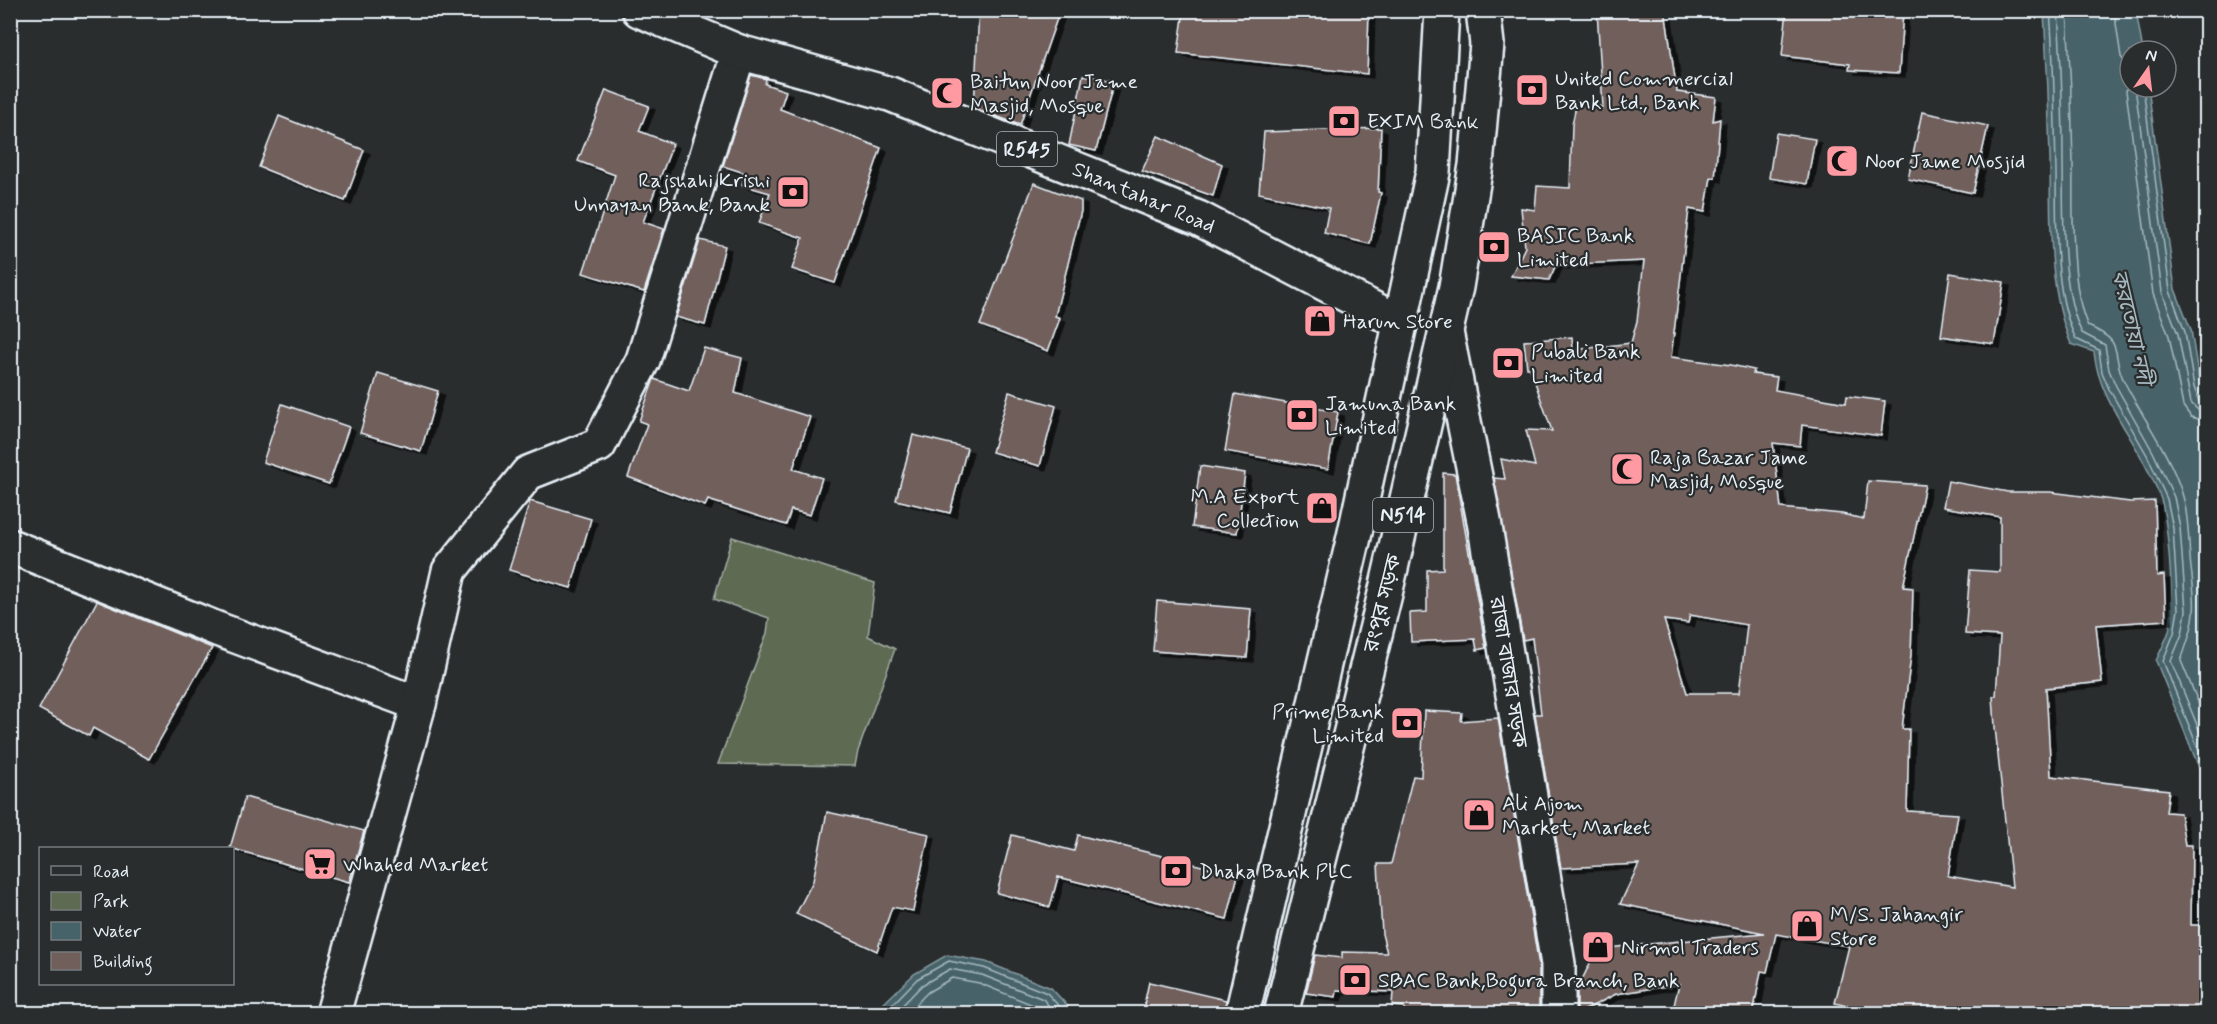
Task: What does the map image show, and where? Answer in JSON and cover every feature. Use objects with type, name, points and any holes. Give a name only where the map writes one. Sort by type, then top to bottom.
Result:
[{"type":"main road","name":"Shantahar Road","points":[[639,10],[739,52],[890,93],[1198,218],[1401,323],[1446,332]]},
{"type":"main road","name":"রংপুর সড়ক","points":[[1242,1014],[1401,323],[1433,172],[1442,10]]},
{"type":"main road","name":"রংপুর সড়ক","points":[[1281,1014],[1446,332],[1476,165],[1487,44],[1483,10]]},
{"type":"main road","points":[[333,1014],[419,704],[449,571],[528,473],[599,445],[643,360],[739,52]]},
{"type":"main road","name":"রাজা বাজার সড়ক","points":[[1446,332],[1484,521],[1558,964],[1558,1014]]},
{"type":"main road","points":[[10,546],[217,628],[419,704]]},
{"type":"green space","points":[[732,537],[875,583],[868,636],[895,649],[858,751],[855,766],[718,764],[767,633],[769,618],[714,599]]},
{"type":"water","name":"করতোয়া নদী","points":[[2044,11],[2136,11],[2141,39],[2118,39],[2118,99],[2150,99],[2175,289],[2191,330],[2200,386],[2206,406],[2206,785],[2156,661],[2169,631],[2171,620],[2168,548],[2160,497],[2106,394],[2096,367],[2094,352],[2071,344],[2063,322],[2052,252]]},
{"type":"water","points":[[947,955],[986,962],[1051,988],[1074,1013],[880,1013],[881,1006],[914,974]]},
{"type":"building","points":[[979,10],[1060,10],[1020,125],[974,108]]},
{"type":"building","points":[[1184,10],[1369,10],[1367,74],[1178,53]]},
{"type":"building","points":[[1597,10],[1665,10],[1677,92],[1716,97],[1713,121],[1720,119],[1715,178],[1711,177],[1705,212],[1689,209],[1671,357],[1731,365],[1754,370],[1753,374],[1777,377],[1775,390],[1846,403],[1847,396],[1885,401],[1881,436],[1802,425],[1800,446],[1773,443],[1781,508],[1842,514],[1864,519],[1868,481],[1925,485],[1903,587],[1913,588],[1911,655],[1902,729],[1909,729],[1907,811],[1958,814],[1948,876],[2012,887],[1993,696],[1996,696],[2000,636],[1965,634],[1970,570],[2000,572],[2000,517],[1943,507],[1948,481],[2008,492],[2050,492],[2130,502],[2155,501],[2157,576],[2164,575],[2166,620],[2096,625],[2102,682],[2046,688],[2051,776],[2169,790],[2166,812],[2180,813],[2185,845],[2192,845],[2191,925],[2206,925],[2206,1014],[1878,1014],[1835,1003],[1849,946],[1776,934],[1767,972],[1761,971],[1753,1014],[1672,1014],[1679,984],[1616,994],[1577,1014],[1577,990],[1597,949],[1764,933],[1620,904],[1639,864],[1561,868],[1535,714],[1541,714],[1532,638],[1523,640],[1494,478],[1505,479],[1501,459],[1535,466],[1526,430],[1552,431],[1530,368],[1527,368],[1524,341],[1572,337],[1573,350],[1631,343],[1637,321],[1644,261],[1556,265],[1549,280],[1511,276],[1525,247],[1521,208],[1535,210],[1537,186],[1570,188],[1572,125],[1577,101],[1603,107]],"holes":[[[1690,615],[1747,625],[1739,693],[1687,693],[1664,620],[1688,623]]]},
{"type":"building","points":[[1787,10],[1903,10],[1899,73],[1849,70],[1850,64],[1782,56]]},
{"type":"building","points":[[751,75],[766,79],[765,84],[786,91],[780,109],[881,148],[835,283],[792,269],[803,238],[759,223],[770,193],[742,185],[745,173],[723,166]]},
{"type":"building","points":[[1083,75],[1114,81],[1096,151],[1069,145]]},
{"type":"building","points":[[606,90],[649,106],[639,131],[673,144],[643,222],[664,229],[644,292],[583,273],[615,175],[578,161]]},
{"type":"building","points":[[1922,112],[1988,126],[1973,193],[1908,179]]},
{"type":"building","points":[[279,116],[364,150],[345,201],[259,167]]},
{"type":"building","points":[[1381,128],[1378,192],[1381,193],[1370,244],[1324,233],[1329,208],[1259,193],[1264,132]]},
{"type":"building","points":[[1776,133],[1815,139],[1807,184],[1769,178]]},
{"type":"building","points":[[1158,136],[1222,164],[1213,196],[1142,171]]},
{"type":"building","points":[[1034,183],[1081,201],[1081,211],[1055,316],[1060,318],[1048,351],[980,325]]},
{"type":"building","points":[[700,240],[725,246],[705,325],[676,317]]},
{"type":"building","points":[[1950,273],[2004,282],[1994,344],[1941,336]]},
{"type":"building","points":[[704,348],[742,358],[735,393],[810,417],[793,469],[822,478],[810,515],[791,510],[786,525],[708,500],[705,506],[628,477],[647,424],[639,421],[654,379],[689,391]]},
{"type":"building","points":[[378,373],[438,391],[421,451],[360,433]]},
{"type":"building","points":[[1009,392],[1056,406],[1040,466],[992,452]]},
{"type":"building","points":[[1235,394],[1338,412],[1328,469],[1225,451]]},
{"type":"building","points":[[282,404],[349,427],[329,484],[263,462]]},
{"type":"building","points":[[913,435],[967,448],[950,513],[896,500]]},
{"type":"building","points":[[1200,466],[1245,473],[1237,533],[1192,527]]},
{"type":"building","points":[[1443,473],[1455,474],[1486,648],[1477,650],[1475,639],[1411,642],[1410,613],[1427,612],[1427,570],[1443,569]]},
{"type":"building","points":[[530,501],[591,519],[571,588],[509,570]]},
{"type":"building","points":[[97,601],[212,648],[149,759],[93,728],[89,736],[39,709]]},
{"type":"building","points":[[1157,601],[1251,609],[1247,658],[1153,651]]},
{"type":"building","points":[[1424,711],[1462,713],[1461,721],[1498,718],[1539,966],[1539,1014],[1405,1014],[1404,1007],[1392,1006],[1393,992],[1337,990],[1336,997],[1306,993],[1315,955],[1342,958],[1342,952],[1387,953],[1382,934],[1378,864],[1391,864],[1413,776],[1421,777]]},
{"type":"building","points":[[245,797],[364,831],[349,882],[230,847]]},
{"type":"building","points":[[827,812],[929,834],[913,911],[892,907],[877,951],[796,914],[813,881]]},
{"type":"building","points":[[1012,835],[1074,851],[1078,835],[1238,875],[1227,919],[1058,877],[1050,907],[997,893]]},
{"type":"building","points":[[1149,982],[1226,1000],[1224,1014],[1142,1014]]},
{"type":"place","name":"United Commercial Bank Ltd., Bank","points":[[1532,90]]},
{"type":"place","name":"Baitun Noor Jame Masjid, Mosque","points":[[947,93]]},
{"type":"place","name":"EXIM Bank","points":[[1344,121]]},
{"type":"place","name":"Noor Jame Mosjid","points":[[1842,161]]},
{"type":"place","name":"Rajshahi Krishi Unnayan Bank, Bank","points":[[793,192]]},
{"type":"place","name":"BASIC Bank Limited","points":[[1494,247]]},
{"type":"place","name":"Harun Store","points":[[1320,321]]},
{"type":"place","name":"Pubali Bank Limited","points":[[1508,363]]},
{"type":"place","name":"Jamuna Bank Limited","points":[[1302,415]]},
{"type":"place","name":"Raja Bazar Jame Masjid, Mosque","points":[[1627,469]]},
{"type":"place","name":"M.A Export Collection","points":[[1322,508]]},
{"type":"place","name":"Prime Bank Limited","points":[[1407,723]]},
{"type":"place","name":"Ali Ajom Market, Market","points":[[1479,815]]},
{"type":"place","name":"Whahed Market","points":[[320,864]]},
{"type":"place","name":"Dhaka Bank PLC","points":[[1176,871]]},
{"type":"place","name":"M/S. Jahangir Store","points":[[1807,926]]},
{"type":"place","name":"Nirmol Traders","points":[[1598,947]]},
{"type":"place","name":"SBAC Bank,Bogura Branch, Bank","points":[[1355,980]]}]
